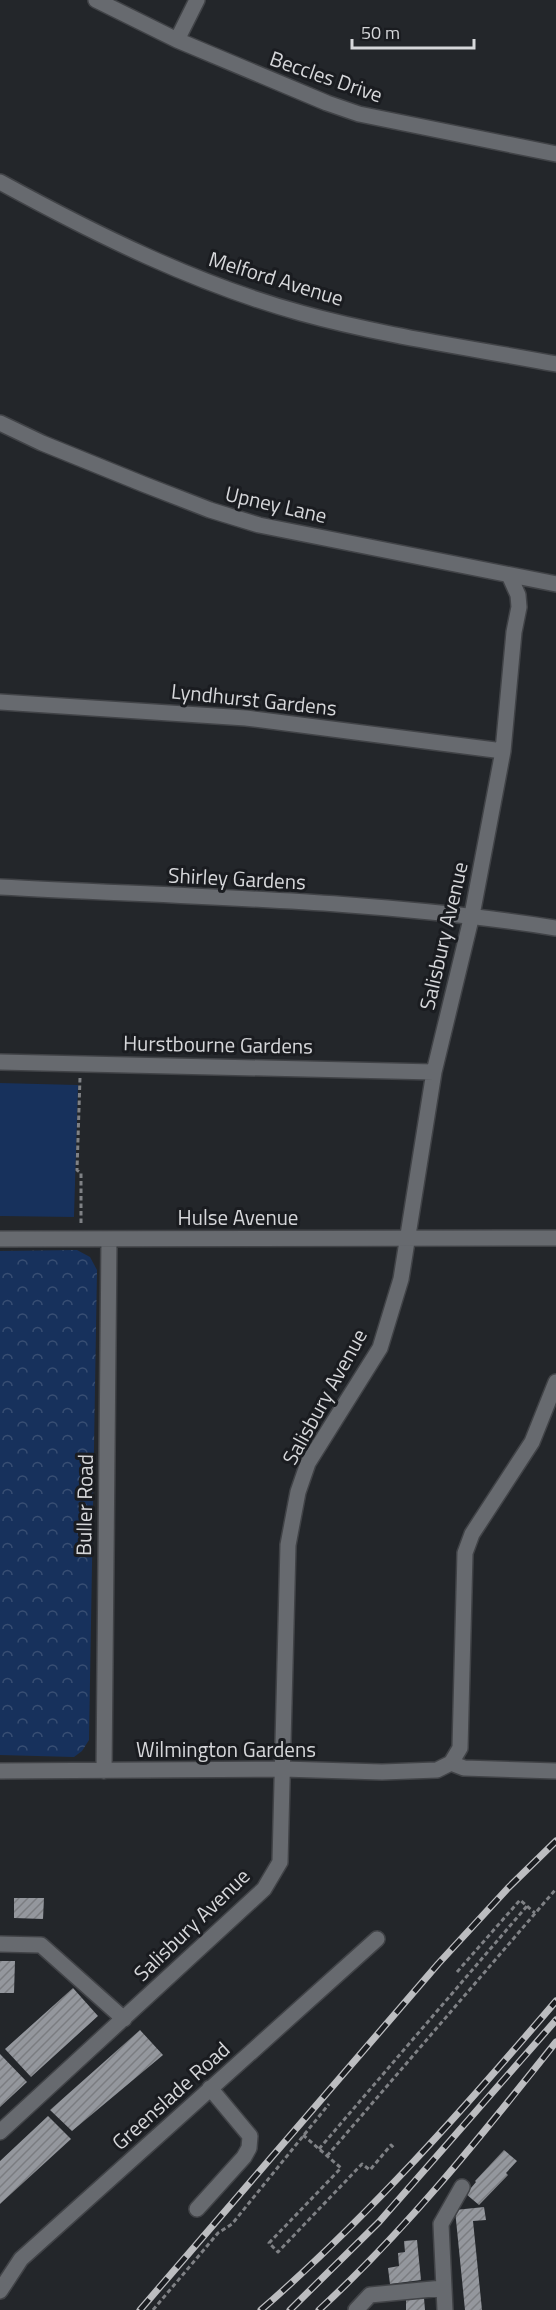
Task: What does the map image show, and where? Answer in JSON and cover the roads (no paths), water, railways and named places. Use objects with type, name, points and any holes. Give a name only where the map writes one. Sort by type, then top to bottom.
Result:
[{"type":"street","name":"Beccles Drive","points":[[96,0],[177,40],[263,78],[359,114],[556,154]]},
{"type":"street","points":[[177,40],[197,0]]},
{"type":"street","name":"Melford Avenue","points":[[0,182],[49,209],[187,273],[301,313],[556,364]]},
{"type":"street","name":"Upney Lane","points":[[0,423],[42,443],[210,510],[259,525],[556,584]]},
{"type":"street","name":"Salisbury Avenue","points":[[0,2132],[264,1889],[280,1862],[288,1556],[298,1492],[308,1463],[380,1348],[402,1279],[434,1072],[472,915],[503,751],[519,607],[518,595],[509,575]]},
{"type":"street","name":"Lyndhurst Gardens","points":[[0,702],[246,717],[503,751]]},
{"type":"street","name":"Shirley Gardens","points":[[0,887],[472,915]]},
{"type":"street","points":[[472,915],[556,928]]},
{"type":"street","name":"Hurstbourne Gardens","points":[[0,1062],[434,1072]]},
{"type":"street","name":"Hulse Avenue","points":[[0,1239],[556,1238]]},
{"type":"street","name":"Buller Road","points":[[104,1771],[109,1240]]},
{"type":"street","points":[[451,1763],[460,1748],[465,1553],[472,1534],[532,1442],[556,1382]]},
{"type":"street","name":"Wilmington Gardens","points":[[0,1771],[283,1769],[382,1772],[437,1770],[451,1763],[464,1768],[556,1771]]},
{"type":"street","name":"Greenslade Road","points":[[0,2291],[21,2259],[376,1939]]},
{"type":"street","points":[[0,1944],[41,1945],[124,2019]]},
{"type":"street","points":[[197,2209],[244,2157],[249,2148],[250,2136],[210,2088]]},
{"type":"street","points":[[445,2310],[441,2224],[462,2187]]},
{"type":"street","points":[[356,2310],[370,2295],[443,2288]]},
{"type":"railway","points":[[140,2310],[438,1964],[508,1888],[556,1841]]},
{"type":"railway","points":[[261,2310],[377,2200],[486,2082],[556,2001]]},
{"type":"railway","points":[[290,2310],[379,2222],[556,2020]]},
{"type":"railway","points":[[319,2310],[413,2214],[472,2146],[556,2042]]}]
